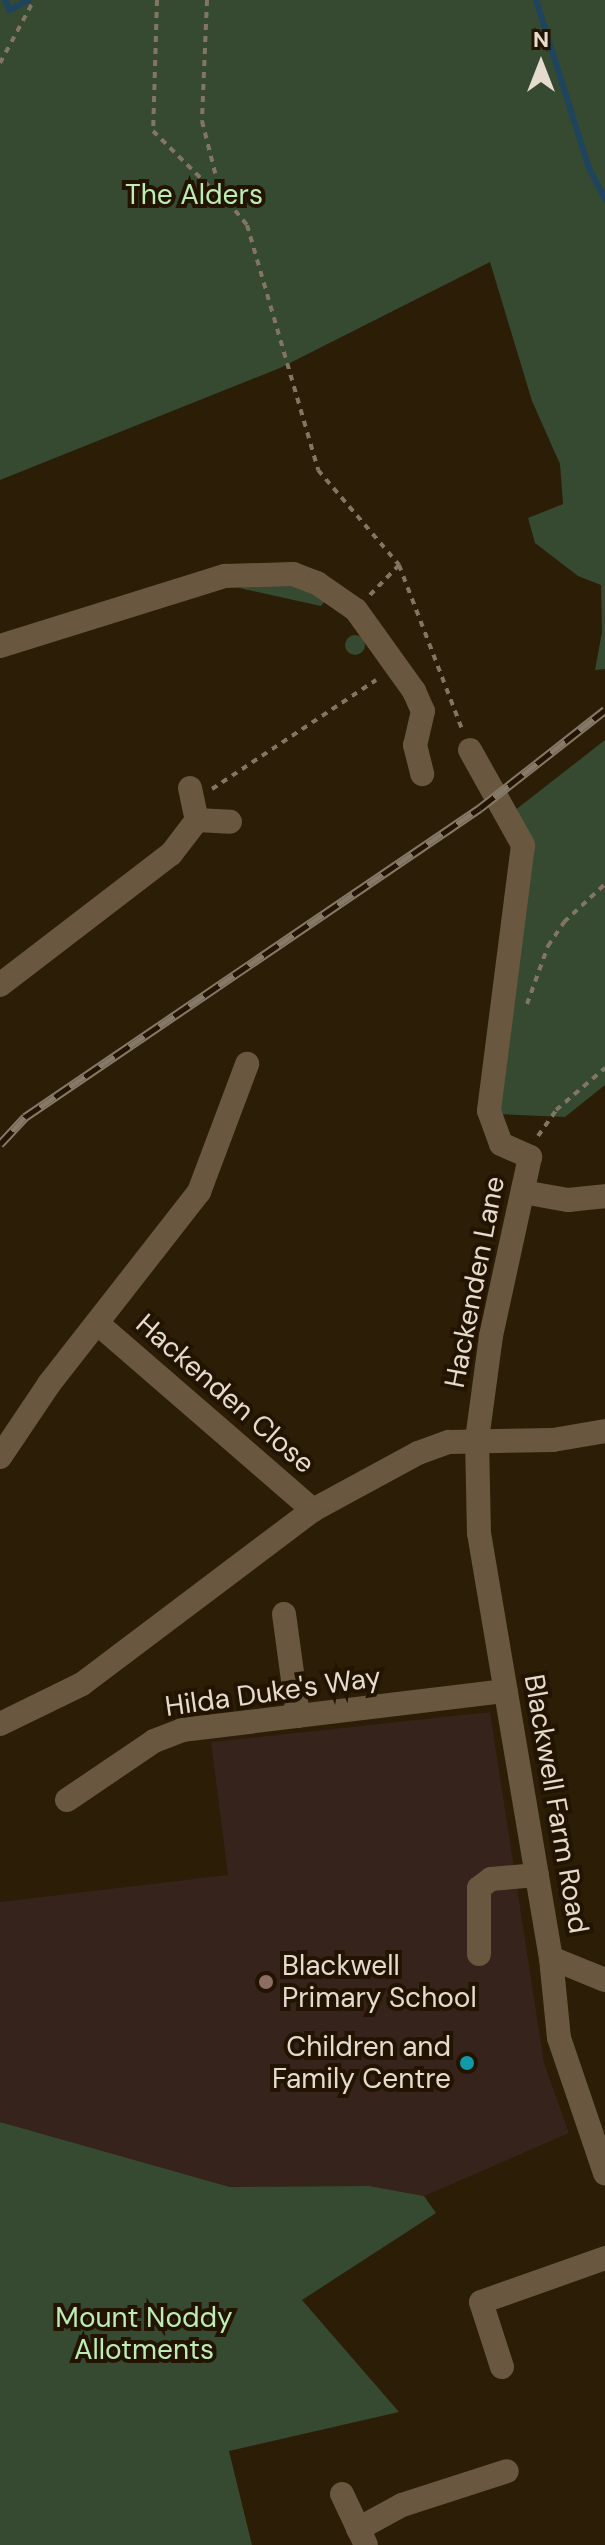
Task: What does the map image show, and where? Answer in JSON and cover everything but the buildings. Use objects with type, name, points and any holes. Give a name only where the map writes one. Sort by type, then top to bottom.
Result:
[{"type":"street","points":[[0,646],[225,576],[293,574],[317,583],[356,610],[391,676],[423,711],[415,745],[422,774]]},
{"type":"street","name":"Hackenden Lane","points":[[470,750],[481,775],[511,818],[523,862],[489,1111],[501,1144],[530,1157],[491,1336],[477,1439]]},
{"type":"street","points":[[0,985],[171,854],[194,803],[230,822]]},
{"type":"street","name":"Hackenden Close","points":[[0,1457],[97,1323],[199,1192],[224,1093],[247,1064]]},
{"type":"street","points":[[523,1192],[568,1200],[605,1196]]},
{"type":"street","name":"Hackenden Close","points":[[97,1323],[313,1510]]},
{"type":"street","points":[[0,1724],[82,1684],[313,1510],[418,1453],[477,1439],[553,1440],[605,1431]]},
{"type":"street","name":"Blackwell Farm Road","points":[[477,1439],[479,1533],[551,1958],[559,2038],[601,2162]]},
{"type":"street","points":[[284,1614],[298,1716]]},
{"type":"street","name":"Hilda Duke's Way","points":[[67,1800],[154,1741],[182,1730],[506,1691]]},
{"type":"street","points":[[479,1954],[479,1888],[491,1879],[537,1875]]},
{"type":"street","points":[[551,1958],[605,1980]]},
{"type":"street","points":[[601,2162],[605,2119]]},
{"type":"street","points":[[502,2367],[481,2302],[605,2258]]},
{"type":"street","points":[[342,2494],[362,2537],[402,2505],[507,2471]]},
{"type":"path","points":[[0,63],[34,0]]},
{"type":"path","points":[[157,0],[153,131],[247,225],[318,470],[405,576],[470,750]]},
{"type":"path","points":[[207,0],[202,121],[223,201]]},
{"type":"path","points":[[356,610],[399,565]]},
{"type":"path","points":[[194,803],[391,676]]},
{"type":"path","points":[[525,1012],[548,946],[564,922],[605,884]]},
{"type":"path","points":[[530,1157],[556,1110],[605,1068]]},
{"type":"shaded area","name":"Blackwell Primary School","points":[[490,1712],[544,2063],[569,2133],[424,2196],[369,2186],[230,2187],[0,2122],[0,1902],[228,1875],[211,1742]]},
{"type":"green space","name":"The Alders","points":[[0,0],[605,0],[605,669],[595,670],[602,632],[601,585],[578,576],[535,543],[528,518],[563,504],[560,464],[532,401],[490,262],[280,368],[0,480]]},
{"type":"green space","points":[[282,579],[326,600],[321,606],[239,588]]},
{"type":"green space","points":[[355,635],[362,638],[365,645],[362,652],[355,655],[348,652],[345,645],[348,638]]},
{"type":"green space","points":[[605,740],[605,1085],[565,1117],[496,1114],[535,842],[514,811]]},
{"type":"green space","name":"Mount Noddy Allotments","points":[[0,2122],[230,2187],[369,2186],[424,2196],[436,2213],[302,2300],[399,2412],[229,2451],[252,2545],[0,2545]]},
{"type":"waterway","points":[[5,0],[10,10],[29,0]]},
{"type":"waterway","points":[[536,0],[589,168],[605,199]]},
{"type":"railway","points":[[0,1144],[25,1117],[480,808],[605,710]]},
{"type":"place","name":"Blackwell Primary School","points":[[266,1982]]},
{"type":"place","name":"Children and Family Centre","points":[[467,2063]]}]
